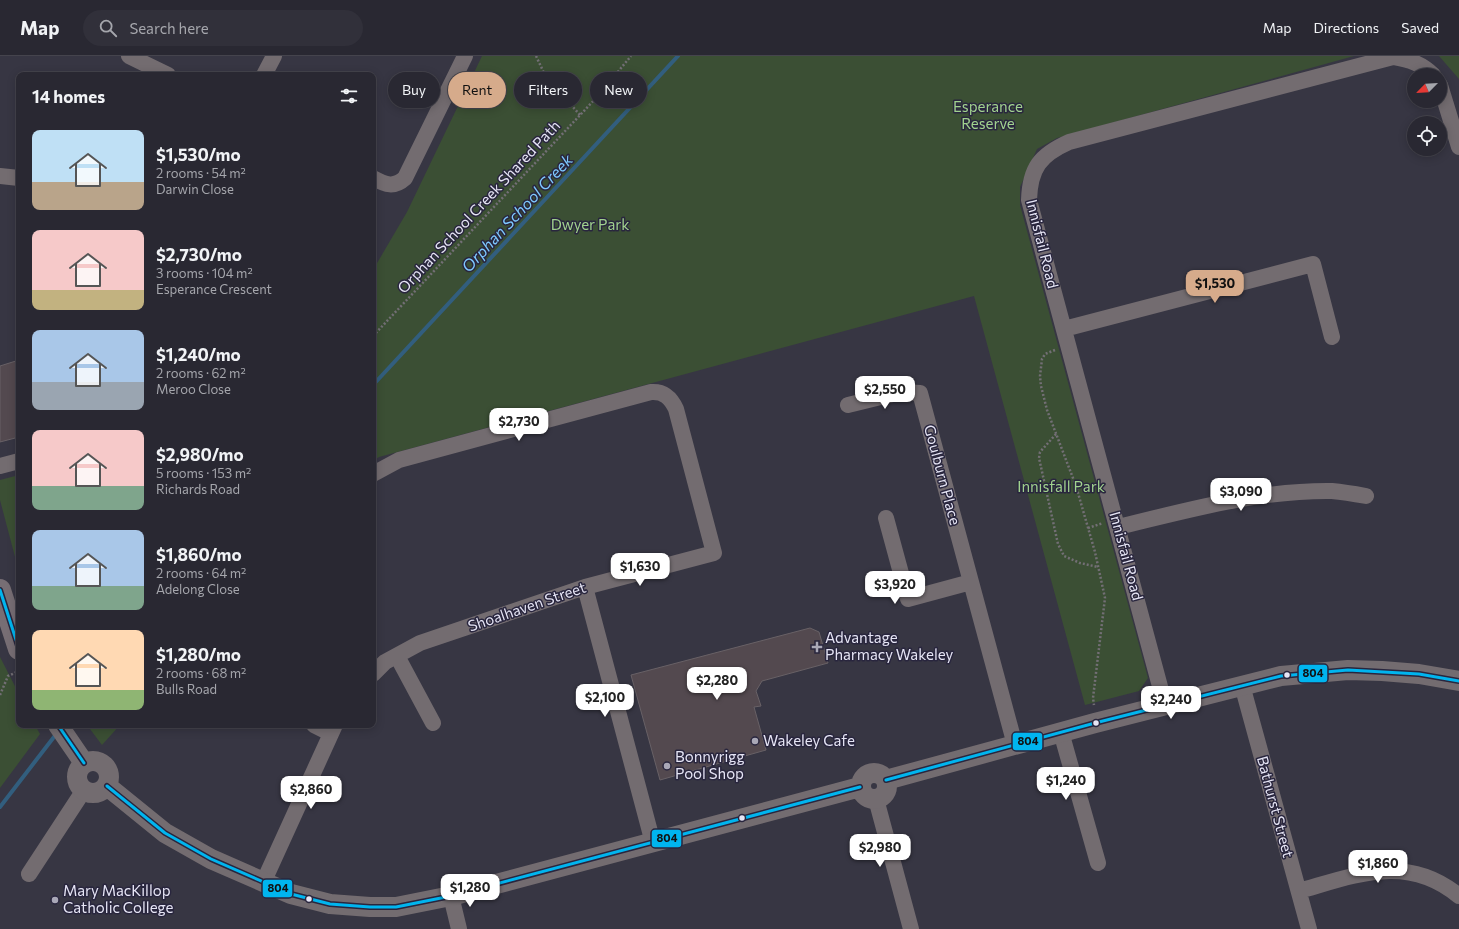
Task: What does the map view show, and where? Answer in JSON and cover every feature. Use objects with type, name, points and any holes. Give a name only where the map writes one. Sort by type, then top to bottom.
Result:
[{"type":"main road","points":[[0,590],[16,640]]},
{"type":"street","points":[[129,56],[162,72]]},
{"type":"street","points":[[266,72],[274,56]]},
{"type":"street","points":[[376,179],[388,185],[394,185],[405,178],[465,56]]},
{"type":"street","name":"Innisfail Road","points":[[1165,705],[1030,200],[1032,176],[1037,165],[1050,150],[1069,142],[1393,57],[1410,60],[1426,68]]},
{"type":"street","points":[[1447,108],[1459,147]]},
{"type":"street","points":[[0,176],[16,178]]},
{"type":"street","points":[[1066,336],[1313,264],[1332,337]]},
{"type":"street","name":"Shoalhaven Street","points":[[376,472],[399,460],[635,396],[655,392],[666,395],[673,402],[676,409],[714,553],[585,587],[420,643],[385,662],[376,671]]},
{"type":"street","name":"Goulburn Place","points":[[848,405],[902,392],[920,393],[1015,745]]},
{"type":"street","points":[[0,466],[16,462]]},
{"type":"street","points":[[1118,528],[1218,502],[1255,496],[1333,491],[1366,496]]},
{"type":"street","points":[[886,518],[908,600],[971,582]]},
{"type":"street","points":[[585,587],[653,842]]},
{"type":"street","points":[[397,656],[433,723]]},
{"type":"street","points":[[886,780],[1062,732],[1281,676],[1348,670],[1419,674],[1459,681]]},
{"type":"street","name":"Bathurst Street","points":[[1242,685],[1309,929]]},
{"type":"street","points":[[263,883],[333,729]]},
{"type":"street","points":[[62,732],[84,763]]},
{"type":"street","points":[[1062,732],[1098,863]]},
{"type":"street","points":[[95,761],[105,765],[110,775],[107,786],[104,790],[94,794],[84,790],[78,782],[78,771],[84,763],[95,761]]},
{"type":"street","points":[[873,772],[881,774],[886,780],[886,792],[876,799],[868,798],[864,795],[860,787],[865,775],[873,772]]},
{"type":"street","points":[[107,786],[165,833],[211,859],[291,894],[330,904],[370,908],[396,907],[451,896],[860,787]]},
{"type":"street","points":[[29,874],[84,790]]},
{"type":"street","points":[[876,799],[911,929]]},
{"type":"street","points":[[1299,891],[1364,872],[1390,870],[1425,876],[1445,886],[1459,896]]},
{"type":"street","points":[[451,896],[459,929]]},
{"type":"path","points":[[536,56],[546,75],[580,115]]},
{"type":"path","name":"Orphan School Creek Shared Path","points":[[376,333],[580,115],[631,56]]},
{"type":"path","points":[[1066,336],[1045,354],[1042,359],[1040,376],[1047,410],[1076,486],[1105,598],[1093,698],[1094,705]]},
{"type":"path","points":[[1056,434],[1040,452],[1039,458],[1058,544],[1064,556],[1080,563],[1098,567]]},
{"type":"path","points":[[0,695],[8,676],[16,672]]},
{"type":"green space","name":"Dwyer Park","points":[[482,56],[1354,56],[1057,138],[1037,149],[1020,187],[1020,205],[1148,678],[1139,691],[1085,705],[974,296],[376,459],[376,265],[407,212],[457,108],[506,108],[506,72],[474,72]]},
{"type":"green space","points":[[1439,56],[1459,56],[1459,79]]},
{"type":"green space","points":[[16,476],[16,561],[0,500],[0,480]]},
{"type":"green space","points":[[0,657],[16,688],[16,728],[37,728],[40,734],[0,788]]},
{"type":"green space","points":[[89,728],[117,728],[102,745]]},
{"type":"building","points":[[16,361],[16,438],[0,442],[0,366]]},
{"type":"building","points":[[810,628],[819,632],[828,663],[762,681],[756,691],[761,706],[754,707],[766,750],[660,780],[631,675]]},
{"type":"waterway","name":"Orphan School Creek","points":[[376,382],[678,56]]},
{"type":"waterway","name":"Orphan School Creek","points":[[0,807],[57,733]]},
{"type":"transit line","name":"804","points":[[0,590],[16,640]]},
{"type":"transit line","name":"804","points":[[886,780],[1095,723],[1281,676],[1348,670],[1419,674],[1459,681]]},
{"type":"transit line","name":"804","points":[[60,728],[84,763]]},
{"type":"transit line","name":"804","points":[[107,786],[165,833],[211,859],[291,894],[330,904],[370,907],[396,907],[451,896],[860,787]]},
{"type":"place","name":"Advantage Pharmacy Wakeley","points":[[817,647]]},
{"type":"place","name":"Wakeley Cafe","points":[[755,741]]},
{"type":"place","name":"Bonnyrigg Pool Shop","points":[[667,766]]},
{"type":"place","name":"Mary MacKillop Catholic College","points":[[55,900]]},
{"type":"park label","name":"Esperance Reserve","points":[[988,116]]},
{"type":"park label","name":"Innisfall Park","points":[[1061,487]]}]
